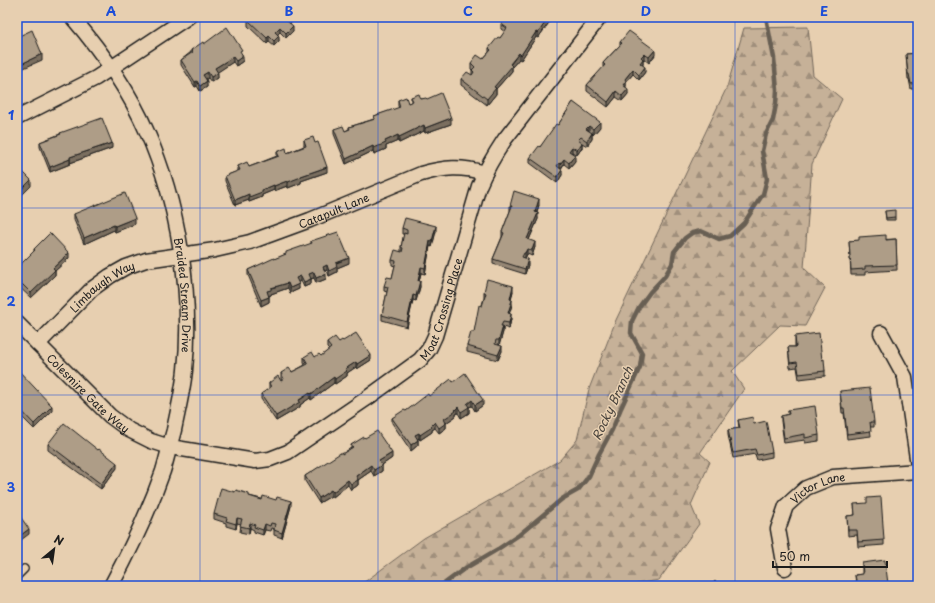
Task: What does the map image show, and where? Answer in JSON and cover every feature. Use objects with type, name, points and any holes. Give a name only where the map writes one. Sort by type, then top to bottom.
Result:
[{"type":"street","name":"Braided Stream Drive","points":[[72,17],[92,40],[111,67],[129,97],[147,132],[162,170],[173,208],[186,293],[187,331],[185,369],[181,399],[170,447],[163,472],[141,526],[111,586]]},
{"type":"street","points":[[17,118],[96,78],[188,17]]},
{"type":"street","name":"Moat Crossing Place","points":[[170,447],[255,461],[270,459],[288,452],[420,360],[429,349],[435,336],[480,186],[496,152],[600,17]]},
{"type":"street","name":"Catapult Lane","points":[[181,255],[215,250],[250,242],[310,220],[421,174],[435,170],[453,168],[471,169],[485,173]]},
{"type":"street","name":"Limbaugh Way","points":[[38,344],[92,289],[110,276],[126,267],[146,260],[181,255]]},
{"type":"street","name":"Colesmire Gate Way","points":[[17,323],[110,416],[129,430],[151,441],[170,447]]},
{"type":"street","points":[[881,333],[905,377],[918,465]]},
{"type":"street","name":"Victor Lane","points":[[785,568],[778,529],[786,506],[806,488],[834,477],[918,471]]},
{"type":"lane","points":[[17,576],[24,569]]},
{"type":"green space","points":[[808,27],[813,75],[842,99],[812,164],[804,268],[825,288],[805,326],[780,325],[732,371],[744,389],[700,453],[710,462],[691,505],[699,524],[659,580],[636,584],[635,586],[359,586],[424,538],[560,460],[577,440],[589,389],[616,320],[727,87],[744,28]]},
{"type":"building","points":[[252,17],[291,17],[287,21],[293,26],[286,33],[280,27],[275,32],[279,36],[274,41],[269,36],[267,38],[248,20]]},
{"type":"building","points":[[506,17],[512,19],[514,17],[549,17],[538,33],[536,32],[521,55],[519,53],[510,64],[512,66],[494,87],[496,88],[487,99],[461,79],[467,72],[472,75],[474,72],[472,70],[475,67],[471,63],[477,55],[483,59],[491,50],[489,48],[498,37],[500,38],[507,28],[501,24]]},
{"type":"building","points":[[227,27],[242,50],[240,51],[243,56],[236,61],[233,57],[215,68],[218,73],[211,77],[208,72],[203,75],[207,81],[200,86],[197,81],[195,82],[181,60],[193,52],[191,50],[203,42],[204,44]]},
{"type":"building","points":[[32,30],[42,54],[17,66],[17,37]]},
{"type":"building","points":[[629,31],[655,50],[649,57],[644,54],[641,57],[643,59],[640,63],[645,67],[639,75],[633,69],[625,79],[626,81],[623,85],[628,89],[622,96],[616,91],[608,102],[587,85],[605,65],[603,63],[622,43],[620,42]]},
{"type":"building","points":[[918,53],[918,83],[911,84],[908,74],[906,54]]},
{"type":"building","points":[[441,93],[451,118],[425,128],[424,125],[399,137],[398,135],[385,141],[386,143],[374,148],[373,146],[346,159],[334,129],[343,126],[345,131],[350,129],[349,127],[375,119],[374,116],[400,107],[398,100],[406,97],[408,103],[413,101],[411,97],[419,94],[421,99],[427,99]]},
{"type":"building","points":[[573,102],[600,122],[593,129],[589,126],[586,129],[592,133],[587,141],[581,137],[578,140],[582,143],[577,150],[572,147],[569,151],[575,155],[569,163],[564,159],[560,164],[559,163],[557,166],[562,170],[557,177],[530,158],[539,146],[540,147],[556,124],[558,125]]},
{"type":"building","points":[[102,118],[112,143],[70,157],[70,159],[50,167],[40,142]]},
{"type":"building","points":[[313,137],[315,143],[318,142],[327,167],[288,182],[274,185],[249,197],[249,194],[235,200],[225,176],[240,170],[238,166],[247,162],[249,167],[279,156],[277,152],[286,148],[287,153],[306,146],[304,140]]},
{"type":"building","points":[[17,166],[31,180],[17,194]]},
{"type":"building","points":[[514,191],[539,199],[535,212],[538,213],[527,239],[535,242],[532,250],[527,249],[522,257],[528,259],[525,269],[493,259],[504,233],[502,232],[512,206],[510,206]]},
{"type":"building","points":[[125,193],[135,218],[84,238],[74,214]]},
{"type":"building","points":[[895,210],[895,217],[886,218],[885,211]]},
{"type":"building","points":[[405,218],[436,226],[432,241],[430,241],[425,268],[421,267],[418,281],[420,281],[416,296],[413,295],[407,322],[382,315],[388,287],[384,286],[387,277],[392,278],[396,261],[392,260],[395,250],[402,252],[403,248],[401,247],[404,233],[407,234],[407,230],[402,228]]},
{"type":"building","points":[[338,232],[349,258],[336,263],[337,267],[329,271],[327,265],[323,267],[326,274],[316,278],[314,272],[309,274],[311,279],[304,282],[301,276],[296,278],[299,284],[290,288],[288,283],[271,288],[271,290],[267,291],[269,297],[261,300],[248,270],[286,254],[286,252],[312,243],[311,241]]},
{"type":"building","points":[[50,233],[69,253],[53,268],[55,270],[31,293],[17,279],[17,270],[35,250],[34,249]]},
{"type":"building","points":[[886,235],[886,240],[896,239],[897,265],[865,266],[865,269],[851,270],[849,241],[859,240],[859,237]]},
{"type":"building","points":[[487,279],[513,286],[510,299],[512,300],[508,313],[511,314],[509,323],[503,322],[499,340],[496,340],[495,344],[502,346],[498,355],[467,346],[471,332],[474,332],[479,305],[482,306],[486,293],[484,292]]},
{"type":"building","points":[[356,333],[371,355],[357,364],[356,362],[345,369],[347,371],[335,379],[334,377],[311,394],[310,393],[299,400],[300,402],[276,416],[261,394],[271,387],[269,383],[278,376],[281,381],[284,379],[281,373],[289,368],[292,372],[308,364],[304,357],[312,352],[315,357],[319,354],[321,356],[331,348],[327,343],[335,337],[339,342]]},
{"type":"building","points":[[819,333],[822,360],[824,359],[825,371],[799,374],[797,362],[790,363],[788,347],[796,347],[795,336]]},
{"type":"building","points":[[17,369],[52,406],[34,424],[17,406]]},
{"type":"building","points":[[465,373],[483,400],[475,405],[472,400],[467,404],[469,407],[461,412],[458,407],[455,410],[456,411],[444,419],[446,423],[439,428],[435,422],[431,426],[432,427],[420,435],[419,433],[415,435],[418,440],[411,445],[392,418],[404,410],[406,411],[428,394],[429,396],[451,379],[453,382]]},
{"type":"building","points":[[870,388],[874,422],[870,422],[871,431],[847,434],[844,408],[842,408],[840,391]]},
{"type":"building","points":[[815,406],[819,435],[805,438],[805,434],[784,438],[781,416],[789,414],[788,410]]},
{"type":"building","points":[[753,417],[754,424],[766,421],[772,452],[757,455],[755,449],[733,453],[728,430],[740,428],[738,420]]},
{"type":"building","points":[[64,423],[117,463],[101,484],[48,444]]},
{"type":"building","points":[[377,431],[392,453],[379,461],[382,465],[374,470],[371,465],[356,476],[358,480],[351,484],[348,480],[333,492],[331,490],[319,498],[305,476],[342,452],[342,454],[353,447],[351,445]]},
{"type":"building","points":[[221,488],[235,492],[236,490],[262,500],[263,496],[276,500],[277,497],[291,501],[282,533],[274,530],[275,524],[271,523],[270,526],[265,524],[263,530],[254,527],[255,525],[250,523],[249,528],[240,526],[242,519],[237,518],[236,524],[226,521],[227,518],[214,514]]},
{"type":"building","points":[[881,497],[884,540],[858,542],[857,530],[848,530],[847,516],[855,515],[854,504],[867,503],[867,498]]},
{"type":"building","points":[[17,512],[29,529],[17,538]]},
{"type":"building","points":[[885,560],[888,584],[891,584],[891,586],[857,586],[855,575],[863,574],[862,563]]},
{"type":"building","points":[[715,581],[719,586],[710,586]]},
{"type":"waterway","name":"Rocky Branch","points":[[441,586],[464,569],[519,535],[562,499],[578,490],[589,476],[612,430],[640,367],[642,353],[631,333],[632,321],[639,307],[650,292],[665,276],[672,264],[674,252],[685,238],[692,233],[701,231],[719,239],[730,236],[744,223],[763,194],[767,179],[762,151],[766,134],[773,120],[777,90],[774,58],[766,17]]}]
